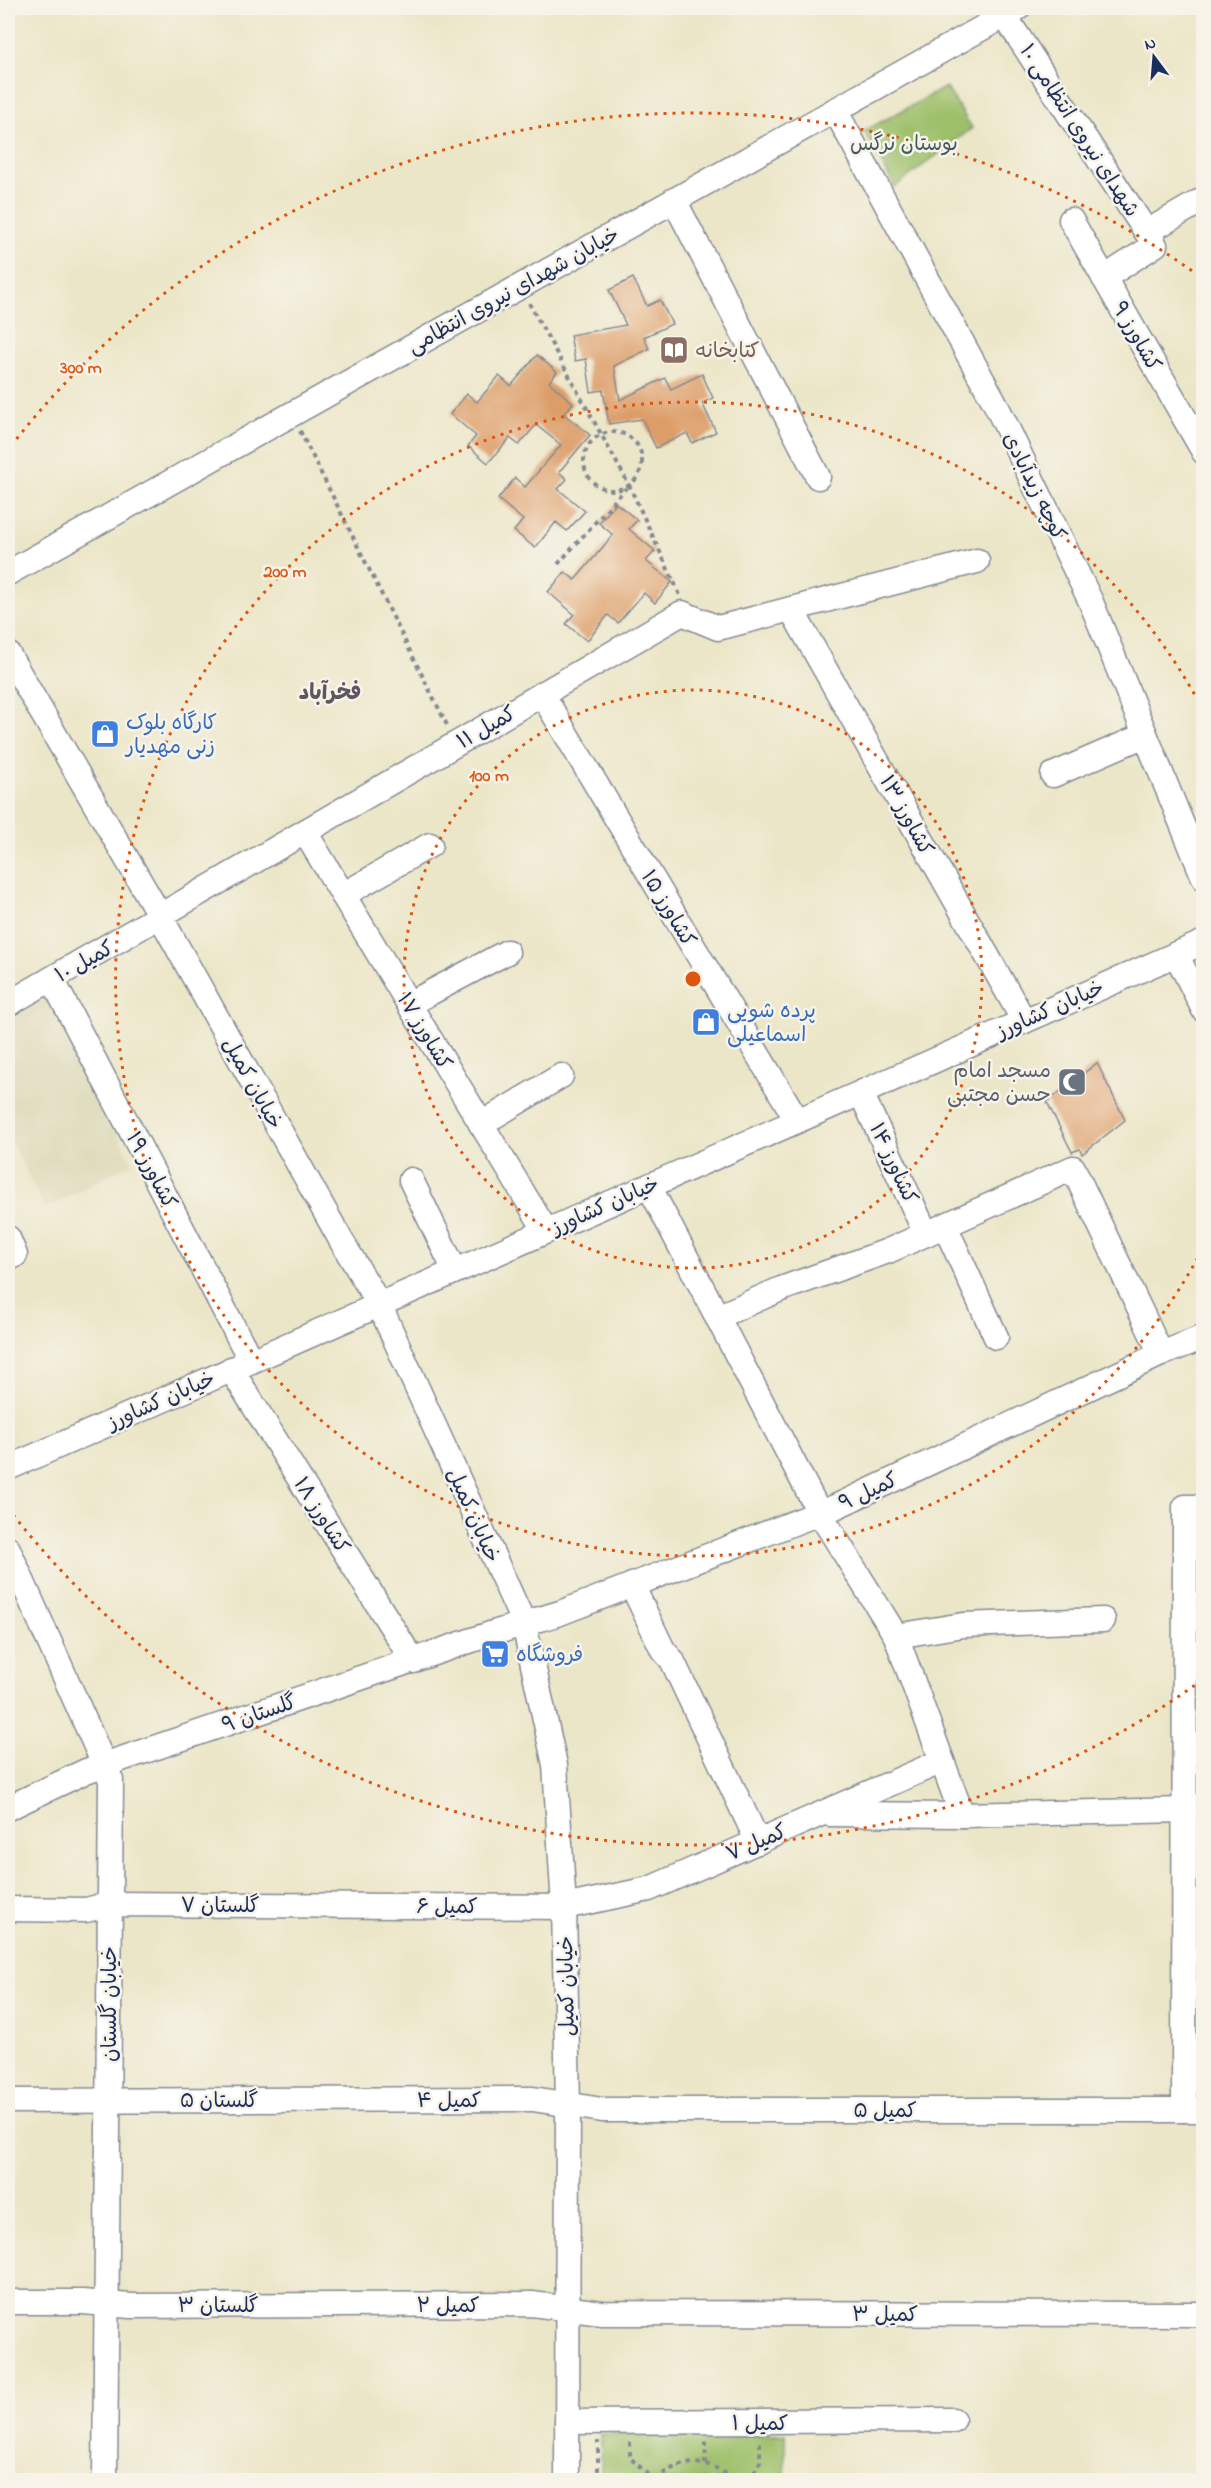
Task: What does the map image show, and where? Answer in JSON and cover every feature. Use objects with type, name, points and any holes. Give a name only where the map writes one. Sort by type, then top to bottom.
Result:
[{"type":"street","name":"خیابان شهدای نیروی انتظامی","points":[[8,573],[1011,11]]},
{"type":"street","name":"شهدای نیروی انتظامی ۱۰","points":[[1011,11],[1151,238]]},
{"type":"street","name":"کوچه زیدآبادی","points":[[835,110],[995,403],[1091,602],[1203,878]]},
{"type":"street","points":[[1104,278],[1151,238],[1203,199]]},
{"type":"street","points":[[674,200],[818,477]]},
{"type":"street","name":"کشاورز ۹","points":[[1071,220],[1203,452]]},
{"type":"street","points":[[682,613],[718,628],[977,561]]},
{"type":"street","name":"کشاورز ۱۳","points":[[791,609],[1024,1021]]},
{"type":"street","name":"کمیل ۱۱","points":[[160,916],[682,613]]},
{"type":"street","name":"خیابان کمیل","points":[[8,654],[160,916],[379,1304],[524,1624],[555,1765],[564,1907],[568,2104],[567,2481]]},
{"type":"street","name":"کشاورز ۱۵","points":[[542,694],[797,1120]]},
{"type":"street","points":[[1053,775],[1145,735]]},
{"type":"street","name":"کشاورز ۱۷","points":[[305,832],[546,1231]]},
{"type":"street","points":[[343,895],[430,845]]},
{"type":"street","name":"کمیل ۱۰","points":[[8,1004],[160,916]]},
{"type":"street","name":"خیابان کشاورز","points":[[8,1468],[1203,942]]},
{"type":"street","points":[[408,1004],[507,952]]},
{"type":"street","points":[[1176,954],[1203,1011]]},
{"type":"street","name":"کشاورز ۱۹","points":[[52,979],[241,1365]]},
{"type":"street","points":[[481,1124],[561,1076]]},
{"type":"street","name":"کشاورز ۱۴","points":[[861,1092],[996,1337]]},
{"type":"street","points":[[717,1317],[781,1289],[888,1251],[1073,1168],[1161,1354]]},
{"type":"street","points":[[411,1180],[455,1271]]},
{"type":"street","points":[[649,1186],[819,1512],[896,1636],[962,1815]]},
{"type":"street","points":[[8,1239],[15,1255],[8,1259]]},
{"type":"street","name":"کمیل ۹","points":[[524,1624],[560,1613],[835,1507],[1161,1354],[1203,1337]]},
{"type":"street","name":"کشاورز ۱۸","points":[[241,1365],[413,1661]]},
{"type":"street","points":[[1194,2110],[1185,1810],[1194,1703],[1185,1507],[1203,1507]]},
{"type":"street","name":"خیابان گلستان","points":[[8,1549],[111,1780],[105,2481]]},
{"type":"street","points":[[632,1585],[663,1650],[672,1660],[758,1842]]},
{"type":"street","points":[[896,1636],[963,1625],[1103,1620]]},
{"type":"street","name":"گلستان ۹","points":[[8,1808],[86,1771],[524,1624]]},
{"type":"street","name":"کمیل ۷","points":[[564,1907],[649,1889],[942,1761]]},
{"type":"street","points":[[821,1814],[962,1815],[1185,1810]]},
{"type":"street","name":"گلستان ۷","points":[[8,1909],[86,1910],[110,1904],[330,1906]]},
{"type":"street","name":"کمیل ۶","points":[[330,1906],[564,1907]]},
{"type":"street","name":"کمیل ۴","points":[[330,2100],[533,2099],[568,2104]]},
{"type":"street","name":"گلستان ۵","points":[[8,2100],[330,2100]]},
{"type":"street","name":"کمیل ۵","points":[[568,2104],[602,2110],[1194,2110]]},
{"type":"street","name":"گلستان ۳","points":[[8,2302],[329,2305]]},
{"type":"street","name":"کمیل ۲","points":[[329,2305],[532,2304],[567,2309]]},
{"type":"street","name":"کمیل ۳","points":[[567,2309],[602,2313],[1203,2314]]},
{"type":"street","name":"کمیل ۱","points":[[567,2422],[809,2423],[829,2420],[953,2420]]},
{"type":"path","points":[[520,286],[629,485],[683,601],[682,613]]},
{"type":"path","points":[[292,414],[456,744]]},
{"type":"path","points":[[558,564],[629,485],[641,470],[640,450],[633,439],[621,433],[601,435],[595,438],[584,457],[586,472],[595,483],[608,490],[629,485]]},
{"type":"path","points":[[630,2422],[630,2458],[656,2481],[674,2467],[696,2462],[707,2464],[727,2475],[731,2481]]},
{"type":"path","points":[[598,2423],[598,2481]]},
{"type":"path","points":[[749,2481],[760,2463],[760,2423]]},
{"type":"path","points":[[722,2481],[727,2475]]},
{"type":"shaded area","points":[[46,999],[132,1163],[45,1209],[8,1134],[8,1021]]},
{"type":"green space","name":"بوستان نرگس","points":[[946,87],[972,128],[895,187],[864,131]]},
{"type":"green space","points":[[601,2434],[785,2434],[785,2480],[601,2480]]},
{"type":"building","points":[[633,278],[647,306],[660,300],[672,324],[644,337],[649,349],[614,366],[620,400],[665,378],[671,389],[702,374],[713,398],[702,403],[716,432],[692,443],[687,433],[656,448],[642,419],[609,424],[603,390],[591,392],[586,359],[575,361],[570,335],[626,325],[609,290]]},
{"type":"building","points":[[537,355],[557,372],[549,382],[573,403],[564,414],[590,435],[559,472],[567,479],[558,489],[585,511],[567,531],[556,522],[535,548],[514,531],[523,520],[498,499],[515,478],[525,487],[561,445],[536,425],[519,445],[510,438],[488,463],[468,446],[476,436],[450,414],[467,394],[477,402],[499,376],[511,386]]},
{"type":"building","points":[[616,503],[637,520],[629,529],[655,551],[646,561],[672,582],[655,603],[644,593],[618,623],[608,615],[587,641],[566,624],[574,614],[548,592],[565,572],[575,580],[613,535],[599,523]]},
{"type":"building","points":[[1097,1063],[1125,1120],[1082,1154],[1080,1149],[1072,1152],[1047,1102]]},
{"type":"place","name":"کتابخانه","points":[[674,350]]},
{"type":"place","name":"کارگاه بلوک زنی مهدیار","points":[[105,734]]},
{"type":"place","name":"پرده شویی اسماعیلی","points":[[706,1022]]},
{"type":"place","name":"مسجد امام حسن مجتبی","points":[[1072,1082]]},
{"type":"place","name":"فروشگاه","points":[[495,1654]]},
{"type":"district","name":"فخرآباد","points":[[330,691]]}]
